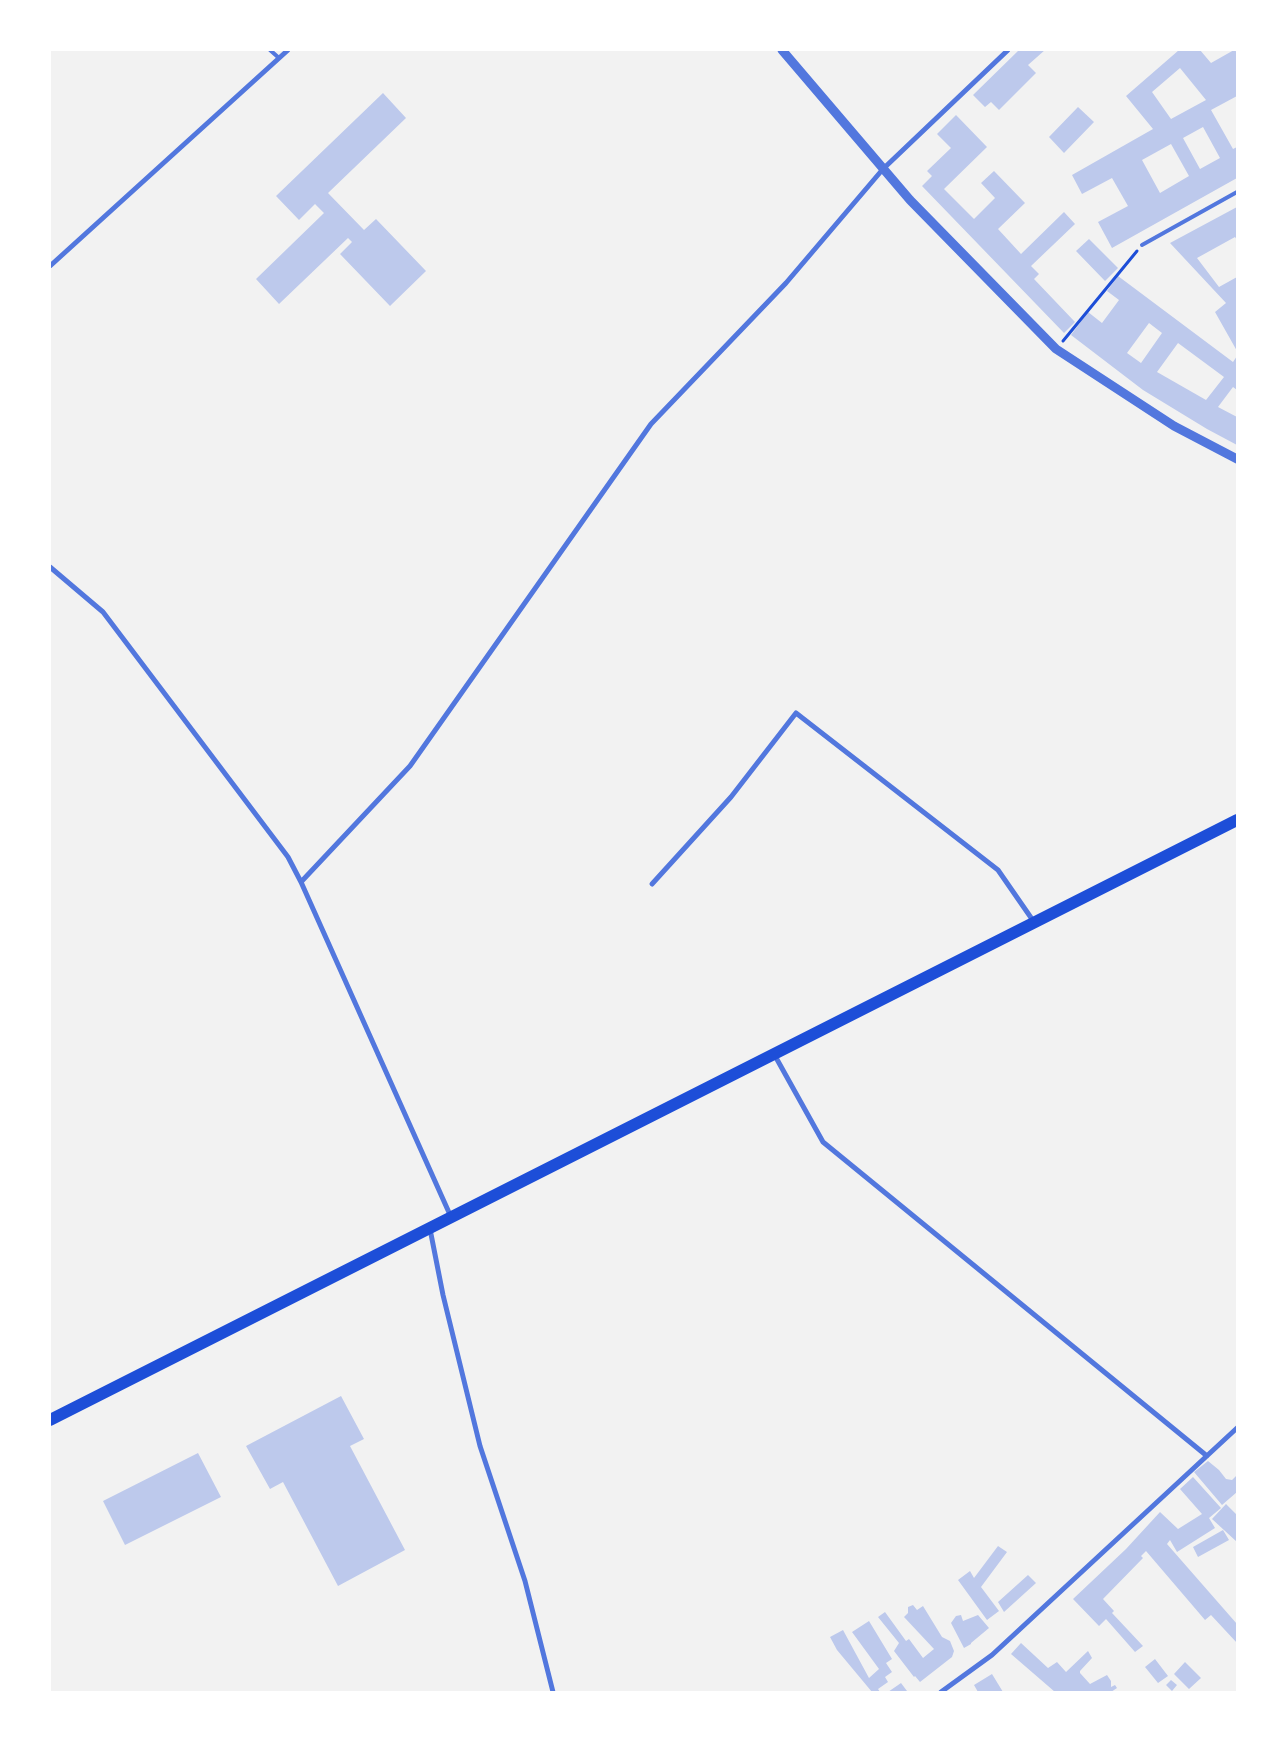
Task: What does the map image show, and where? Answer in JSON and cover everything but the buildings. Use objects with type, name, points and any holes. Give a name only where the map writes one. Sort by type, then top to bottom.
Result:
[{"type":"main road","points":[[50,1420],[1237,820]]},
{"type":"street","points":[[50,266],[288,50]]},
{"type":"street","points":[[782,50],[910,200],[1056,349],[1174,426],[1237,459]]},
{"type":"street","points":[[301,882],[410,766],[651,424],[786,283],[883,169],[1008,50]]},
{"type":"street","points":[[50,567],[103,612],[288,857],[301,882],[451,1217]]},
{"type":"street","points":[[652,884],[731,797],[796,713],[998,870],[1034,922]]},
{"type":"street","points":[[774,1054],[823,1142],[1207,1456]]},
{"type":"street","points":[[430,1228],[480,1446],[525,1581],[553,1692]]},
{"type":"street","points":[[941,1692],[992,1655],[1237,1428]]},
{"type":"lane","points":[[270,50],[279,58]]},
{"type":"lane","points":[[1142,245],[1237,192]]},
{"type":"path","points":[[1056,349],[1142,245]]}]
